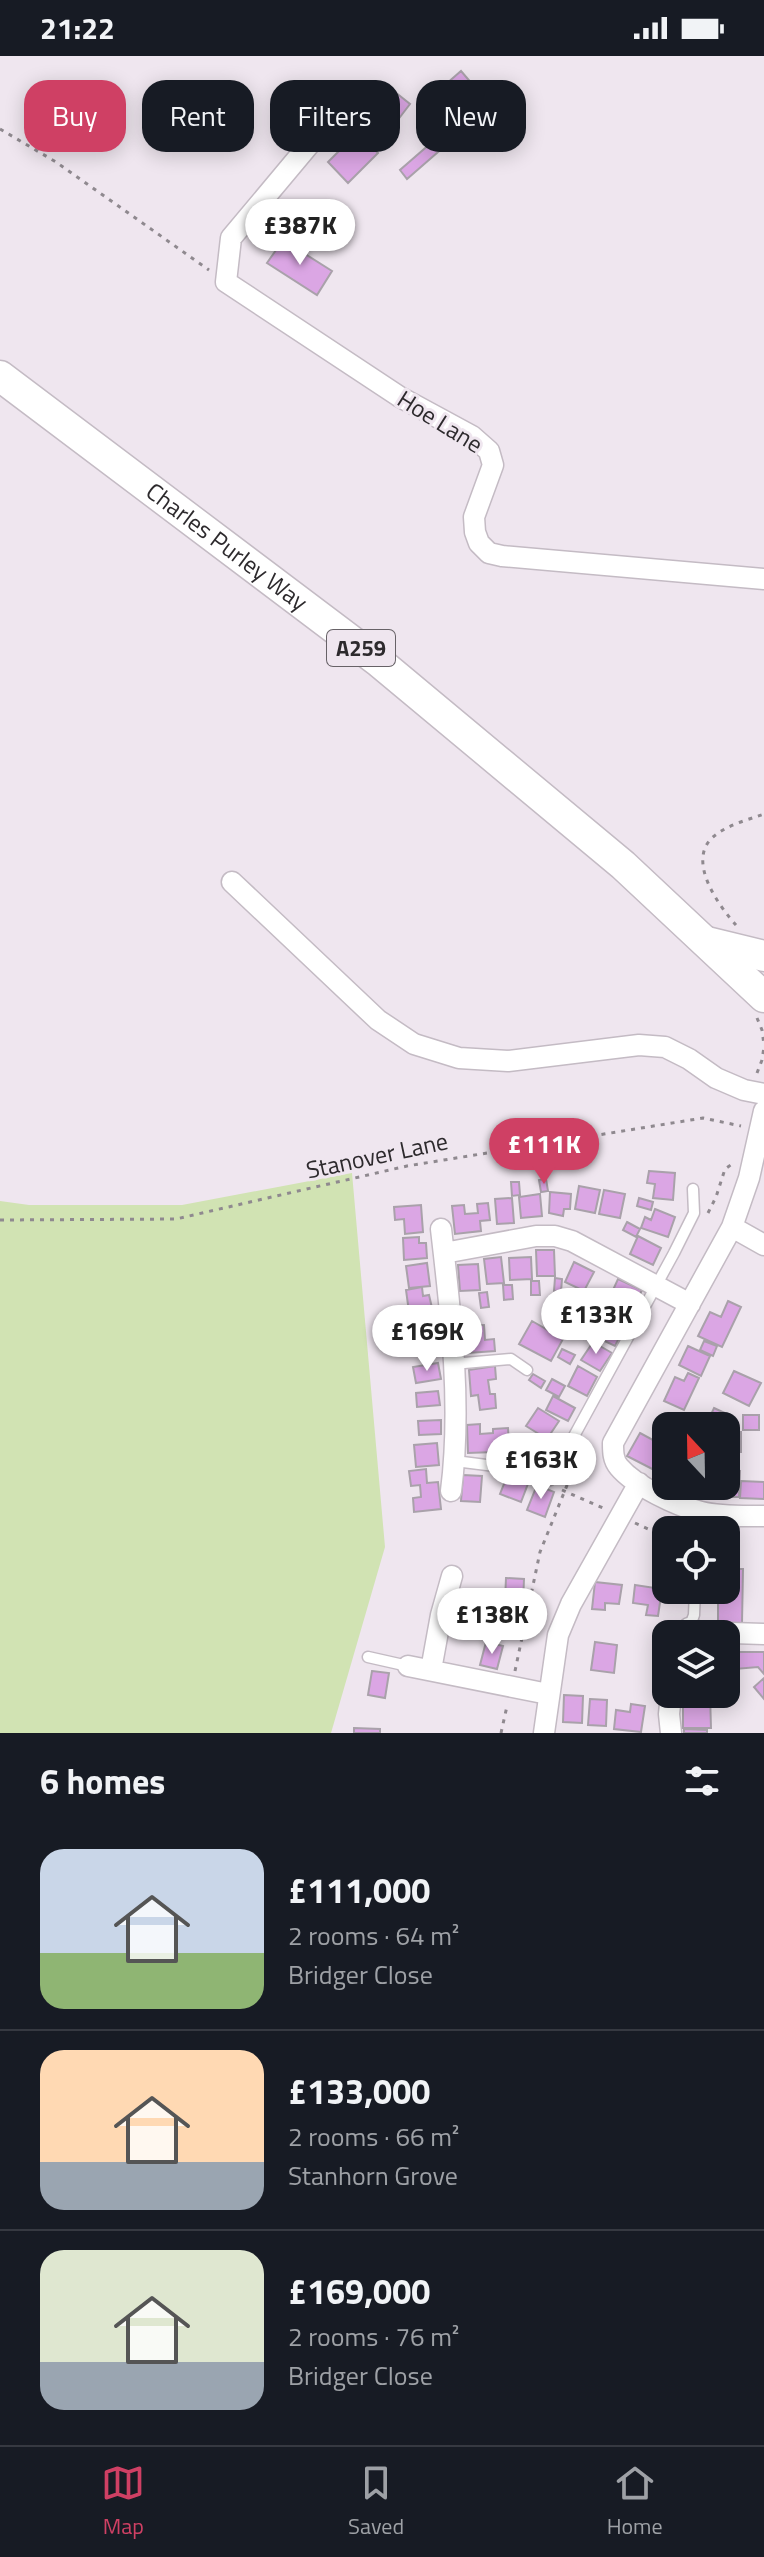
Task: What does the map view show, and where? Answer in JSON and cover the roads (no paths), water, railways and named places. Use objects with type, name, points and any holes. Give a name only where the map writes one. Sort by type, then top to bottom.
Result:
[{"type":"main road","name":"Charles Purley Way","points":[[0,376],[378,661],[623,865],[764,997]]},
{"type":"main road","name":"Charles Purley Way","points":[[705,941],[764,956]]},
{"type":"street","name":"Hoe Lane","points":[[303,152],[231,238],[226,282],[400,397],[472,436],[489,451],[493,465],[474,517],[479,543],[489,553],[764,579]]},
{"type":"street","points":[[232,882],[378,1020],[414,1044],[459,1058],[508,1061],[639,1045],[665,1047],[716,1078],[744,1090],[764,1094]]},
{"type":"street","points":[[762,1121],[749,1178],[732,1227],[613,1443],[613,1455],[618,1466],[639,1483],[700,1512],[764,1516]]},
{"type":"street","points":[[732,1227],[764,1245]]},
{"type":"street","points":[[441,1229],[453,1364],[455,1461],[451,1491]]},
{"type":"street","points":[[444,1253],[536,1236],[555,1236],[572,1241],[690,1304]]},
{"type":"street","points":[[545,1733],[558,1635],[571,1604],[639,1483]]},
{"type":"street","points":[[431,1670],[452,1576]]},
{"type":"street","points":[[740,1633],[764,1634]]},
{"type":"street","points":[[408,1666],[548,1694]]},
{"type":"street","points":[[670,1708],[671,1733]]},
{"type":"lane","points":[[455,1461],[518,1469],[550,1480],[658,1287],[694,1213],[693,1189]]},
{"type":"lane","points":[[453,1364],[511,1359],[527,1370]]},
{"type":"lane","points":[[445,1599],[498,1608]]},
{"type":"lane","points":[[368,1657],[408,1666]]}]
